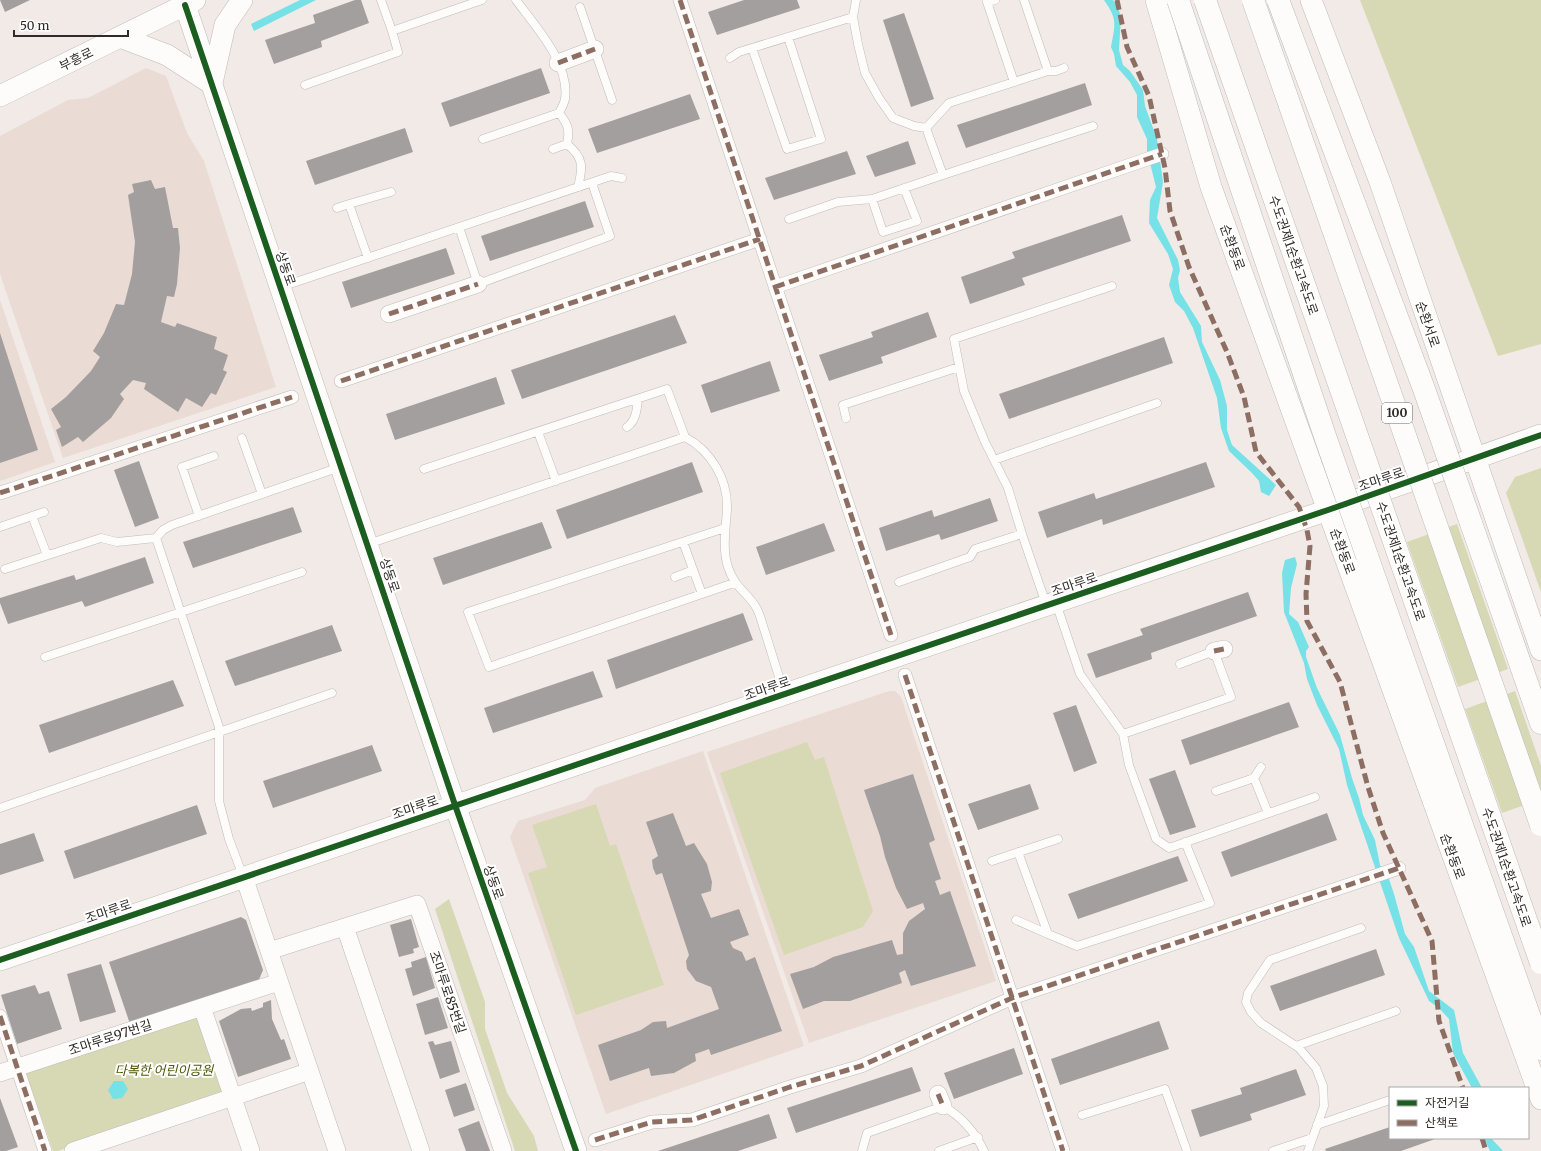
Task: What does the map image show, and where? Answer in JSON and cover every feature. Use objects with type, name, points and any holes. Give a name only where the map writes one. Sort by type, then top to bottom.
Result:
[{"type":"highway","points":[[1178,0],[1326,440],[1541,1049]]},
{"type":"highway","name":"수도권제1순환고속도로","points":[[1205,0],[1541,963]]},
{"type":"highway","name":"100","points":[[1253,0],[1541,825]]},
{"type":"highway","points":[[1278,0],[1424,389],[1541,722]]},
{"type":"street","points":[[120,37],[167,55],[212,84],[225,25],[242,0]]},
{"type":"street","points":[[680,0],[891,635]]},
{"type":"street","name":"순환동로","points":[[1156,0],[1211,187],[1541,1099]]},
{"type":"street","name":"순환서로","points":[[1310,0],[1380,182],[1541,650]]},
{"type":"street","name":"상동로","points":[[190,3],[212,84],[456,805],[576,1151]]},
{"type":"street","name":"부흥로","points":[[0,96],[190,3]]},
{"type":"street","points":[[558,62],[594,49]]},
{"type":"street","points":[[775,287],[1162,154]]},
{"type":"street","points":[[341,381],[760,239]]},
{"type":"street","points":[[389,314],[478,284]]},
{"type":"street","points":[[0,493],[292,398]]},
{"type":"street","name":"조마루로","points":[[0,960],[1328,510],[1541,435]]},
{"type":"street","points":[[905,676],[1063,1151]]},
{"type":"street","points":[[595,1140],[652,1122],[692,1120],[790,1087],[861,1066],[1012,998],[1399,868]]},
{"type":"street","points":[[244,877],[337,1151]]},
{"type":"street","name":"조마루로85번길","points":[[269,951],[417,904],[503,1151]]},
{"type":"street","points":[[345,927],[421,1151]]},
{"type":"street","name":"조마루로97번길","points":[[0,1073],[279,982]]},
{"type":"street","points":[[202,1007],[251,1151]]},
{"type":"street","points":[[0,1016],[45,1151]]},
{"type":"street","points":[[73,1151],[310,1071]]},
{"type":"lane","points":[[305,85],[398,52],[381,0]]},
{"type":"lane","points":[[392,31],[482,0]]},
{"type":"lane","points":[[483,139],[559,113],[565,100],[563,81],[558,62],[540,31],[516,0]]},
{"type":"lane","points":[[856,0],[853,17],[865,73],[879,98],[893,118],[914,126],[926,128]]},
{"type":"lane","points":[[995,0],[987,2],[1014,82]]},
{"type":"lane","points":[[1024,0],[1048,71]]},
{"type":"lane","points":[[580,7],[612,100]]},
{"type":"lane","points":[[730,58],[752,48],[853,17]]},
{"type":"lane","points":[[752,48],[787,149],[808,143],[821,139],[788,37]]},
{"type":"lane","points":[[926,128],[949,103],[1048,71],[1056,71],[1064,68]]},
{"type":"lane","points":[[559,113],[567,123],[570,132],[567,144]]},
{"type":"lane","points":[[790,219],[838,202],[872,199],[1094,126]]},
{"type":"lane","points":[[926,128],[943,176]]},
{"type":"lane","points":[[553,149],[567,144]]},
{"type":"lane","points":[[567,144],[576,151],[580,159],[582,170],[578,187]]},
{"type":"lane","points":[[281,287],[610,176],[622,178]]},
{"type":"lane","points":[[459,227],[478,284],[610,236],[592,183]]},
{"type":"lane","points":[[872,199],[883,232],[917,221],[904,188]]},
{"type":"lane","points":[[337,208],[391,192]]},
{"type":"lane","points":[[349,204],[368,258]]},
{"type":"lane","points":[[1112,286],[954,339],[964,391],[1008,488],[1022,534],[1080,674],[1123,734],[1129,764],[1156,839],[1169,848],[1315,797]]},
{"type":"lane","points":[[846,418],[843,405],[959,367]]},
{"type":"lane","points":[[424,469],[667,389],[685,437],[697,443],[711,459],[720,474],[725,490],[727,509],[725,528],[727,566],[734,583],[757,608],[785,694]]},
{"type":"lane","points":[[627,427],[632,424],[638,399]]},
{"type":"lane","points":[[994,460],[1157,403]]},
{"type":"lane","points":[[538,432],[556,481]]},
{"type":"lane","points":[[368,544],[685,437]]},
{"type":"lane","points":[[242,438],[262,494]]},
{"type":"lane","points":[[199,516],[182,467],[214,456]]},
{"type":"lane","points":[[5,569],[101,538],[117,542],[156,538],[163,530],[172,525],[342,466]]},
{"type":"lane","points":[[0,527],[44,512]]},
{"type":"lane","points":[[32,516],[47,556]]},
{"type":"lane","points":[[725,528],[468,612],[489,667],[734,583]]},
{"type":"lane","points":[[899,582],[970,557],[975,549],[1022,534]]},
{"type":"lane","points":[[156,538],[220,732],[219,801],[229,839],[244,877]]},
{"type":"lane","points":[[683,542],[702,594]]},
{"type":"lane","points":[[675,577],[694,570]]},
{"type":"lane","points":[[45,657],[180,611],[302,572]]},
{"type":"lane","points":[[1123,734],[1231,697],[1219,650],[1180,664]]},
{"type":"lane","points":[[0,808],[332,693]]},
{"type":"lane","points":[[1216,791],[1254,778],[1261,767]]},
{"type":"lane","points":[[1254,778],[1268,813]]},
{"type":"lane","points":[[992,861],[1058,839]]},
{"type":"lane","points":[[1016,920],[1077,946],[1210,903],[1186,842]]},
{"type":"lane","points":[[1018,852],[1048,934]]},
{"type":"lane","points":[[1308,1151],[1324,1106],[1323,1086],[1316,1068],[1296,1046],[1261,1022],[1251,1012],[1246,1002],[1248,993],[1270,960],[1361,928]]},
{"type":"lane","points":[[1296,1046],[1396,1011]]},
{"type":"lane","points":[[1082,1115],[1165,1089],[1186,1151]]},
{"type":"lane","points":[[862,1151],[867,1133],[941,1100],[963,1120],[978,1137],[984,1151]]},
{"type":"lane","points":[[1317,1125],[1389,1100]]},
{"type":"lane","points":[[939,1151],[978,1137]]},
{"type":"lane","points":[[1273,1151],[1312,1138]]},
{"type":"shaded area","points":[[146,68],[166,76],[187,133],[204,161],[276,387],[63,458],[0,274],[0,136],[68,100],[88,98]]},
{"type":"shaded area","points":[[0,300],[55,462],[0,481]]},
{"type":"shaded area","points":[[889,691],[895,691],[901,697],[996,981],[809,1043],[707,752]]},
{"type":"shaded area","points":[[703,751],[804,1046],[606,1114],[510,837],[518,821],[585,800],[595,788]]},
{"type":"green space","points":[[1360,0],[1541,0],[1541,344],[1498,356]]},
{"type":"green space","points":[[1541,468],[1541,592],[1506,493],[1515,477]]},
{"type":"green space","points":[[1457,524],[1508,669],[1458,687],[1407,542]]},
{"type":"green space","points":[[1515,691],[1541,766],[1541,799],[1502,813],[1465,709]]},
{"type":"green space","points":[[807,742],[815,760],[824,757],[873,911],[863,927],[784,955],[720,773]]},
{"type":"green space","points":[[596,804],[610,846],[616,844],[664,985],[576,1015],[528,873],[547,867],[532,825]]},
{"type":"green space","points":[[449,899],[485,1002],[485,1029],[507,1093],[534,1136],[538,1151],[515,1151],[435,909]]},
{"type":"green space","name":"다복한 어린이공원","points":[[200,1013],[227,1093],[58,1151],[53,1151],[26,1073]]},
{"type":"water","points":[[300,0],[316,0],[254,31],[251,24]]},
{"type":"water","points":[[1104,0],[1113,0],[1118,7],[1121,17],[1119,50],[1123,65],[1130,71],[1143,90],[1145,106],[1157,139],[1163,182],[1157,218],[1178,260],[1180,270],[1178,278],[1180,292],[1201,326],[1202,342],[1220,380],[1227,406],[1227,430],[1232,445],[1276,485],[1269,496],[1261,492],[1259,481],[1229,451],[1221,428],[1217,398],[1193,328],[1184,311],[1175,302],[1169,285],[1173,269],[1168,254],[1149,223],[1150,200],[1156,187],[1147,151],[1147,139],[1137,117],[1137,95],[1130,82],[1116,66],[1111,47],[1114,22],[1112,13]]},
{"type":"water","points":[[1295,557],[1297,564],[1291,588],[1289,614],[1298,622],[1309,647],[1306,651],[1306,657],[1317,688],[1340,735],[1363,815],[1375,840],[1380,865],[1388,876],[1405,934],[1414,947],[1429,991],[1454,1010],[1463,1053],[1481,1087],[1471,1087],[1453,1053],[1449,1019],[1439,1008],[1429,1001],[1399,938],[1347,785],[1339,749],[1317,705],[1307,679],[1304,663],[1284,612],[1282,573],[1285,560]]},
{"type":"water","points":[[114,1081],[123,1081],[128,1089],[122,1098],[113,1099],[108,1090]]},
{"type":"water","points":[[1484,1139],[1492,1139],[1503,1151],[1490,1151]]},
{"type":"building","points":[[0,0],[30,0],[5,12]]},
{"type":"building","points":[[355,0],[361,0],[369,23],[321,41],[322,47],[274,64],[265,40],[315,23],[313,15]]},
{"type":"building","points":[[744,0],[797,0],[800,8],[717,35],[708,12]]},
{"type":"building","points":[[904,13],[934,99],[911,107],[883,20]]},
{"type":"building","points":[[541,68],[550,93],[450,127],[441,103]]},
{"type":"building","points":[[1085,83],[1092,105],[966,148],[957,125]]},
{"type":"building","points":[[690,94],[700,119],[597,153],[588,129]]},
{"type":"building","points":[[405,128],[413,152],[315,185],[306,161]]},
{"type":"building","points":[[908,141],[916,164],[875,177],[866,156]]},
{"type":"building","points":[[847,151],[856,174],[774,200],[765,178]]},
{"type":"building","points":[[151,180],[155,189],[165,187],[173,228],[178,228],[180,248],[177,284],[174,297],[167,296],[161,322],[175,327],[177,323],[217,337],[214,349],[228,355],[223,370],[227,372],[216,395],[211,393],[202,407],[186,398],[178,412],[144,389],[146,383],[133,380],[120,394],[124,399],[111,418],[83,442],[78,437],[62,447],[56,430],[61,427],[51,409],[66,397],[91,371],[100,357],[93,351],[104,333],[116,304],[124,305],[132,274],[135,242],[128,195],[134,192],[132,184]]},
{"type":"building","points":[[585,201],[594,227],[490,261],[481,236]]},
{"type":"building","points":[[1122,215],[1131,241],[1022,278],[1025,285],[970,304],[961,277],[1015,258],[1012,252]]},
{"type":"building","points":[[446,248],[455,274],[351,308],[342,282]]},
{"type":"building","points":[[928,312],[937,337],[881,357],[883,363],[829,381],[819,355],[873,337],[871,332]]},
{"type":"building","points":[[675,315],[687,343],[522,399],[511,370]]},
{"type":"building","points":[[0,333],[38,450],[0,463]]},
{"type":"building","points":[[1164,337],[1173,363],[1009,419],[999,394]]},
{"type":"building","points":[[770,361],[780,391],[711,413],[701,385]]},
{"type":"building","points":[[496,377],[505,404],[395,440],[386,414]]},
{"type":"building","points":[[139,461],[159,518],[135,527],[114,470]]},
{"type":"building","points":[[692,462],[703,492],[567,539],[556,510]]},
{"type":"building","points":[[1206,462],[1215,487],[1103,525],[1102,519],[1047,538],[1038,512],[1094,493],[1096,499]]},
{"type":"building","points":[[990,498],[998,521],[941,540],[939,534],[886,551],[879,528],[932,510],[934,517]]},
{"type":"building","points":[[293,507],[302,532],[193,568],[183,542]]},
{"type":"building","points":[[542,522],[552,548],[443,585],[433,558]]},
{"type":"building","points":[[824,523],[835,551],[766,575],[756,547]]},
{"type":"building","points":[[145,557],[154,583],[85,607],[82,601],[8,624],[0,603],[0,598],[74,575],[76,580]]},
{"type":"building","points":[[1248,592],[1257,616],[1151,653],[1152,659],[1096,678],[1087,654],[1143,635],[1140,629]]},
{"type":"building","points":[[743,613],[753,640],[616,689],[607,660]]},
{"type":"building","points":[[332,625],[342,651],[235,686],[225,661]]},
{"type":"building","points":[[593,671],[603,697],[493,733],[484,708]]},
{"type":"building","points":[[173,680],[184,706],[49,753],[39,725]]},
{"type":"building","points":[[1289,702],[1299,727],[1190,765],[1181,740]]},
{"type":"building","points":[[1076,705],[1097,763],[1074,772],[1053,713]]},
{"type":"building","points":[[372,745],[382,771],[273,808],[263,781]]},
{"type":"building","points":[[1175,770],[1196,827],[1170,835],[1149,779]]},
{"type":"building","points":[[913,774],[935,840],[929,843],[941,879],[935,881],[940,895],[950,891],[976,966],[911,986],[905,970],[899,973],[902,983],[850,1001],[824,1001],[803,1009],[790,974],[814,967],[833,957],[892,940],[897,955],[903,954],[903,933],[909,921],[925,909],[923,903],[907,909],[896,888],[864,790]]},
{"type":"building","points":[[1030,784],[1039,809],[978,830],[968,804]]},
{"type":"building","points":[[197,805],[207,834],[74,879],[64,851]]},
{"type":"building","points":[[673,813],[686,846],[694,843],[707,864],[712,882],[711,891],[701,894],[711,918],[739,909],[749,935],[730,942],[733,948],[742,952],[746,961],[755,957],[782,1031],[711,1055],[709,1049],[695,1054],[696,1061],[674,1073],[651,1076],[649,1068],[610,1081],[598,1045],[641,1030],[653,1022],[666,1021],[667,1028],[719,1009],[711,987],[696,981],[687,969],[686,961],[689,955],[662,873],[656,875],[653,868],[652,860],[658,856],[646,822]]},
{"type":"building","points":[[1327,813],[1337,840],[1231,877],[1221,852]]},
{"type":"building","points":[[34,833],[44,861],[0,875],[0,844]]},
{"type":"building","points":[[1178,856],[1188,881],[1078,919],[1068,894]]},
{"type":"building","points":[[241,917],[246,920],[263,970],[258,982],[130,1024],[109,962]]},
{"type":"building","points":[[411,919],[419,947],[413,949],[414,953],[399,957],[390,925]]},
{"type":"building","points":[[1376,949],[1385,975],[1280,1011],[1270,986]]},
{"type":"building","points":[[426,957],[435,988],[413,996],[405,969],[412,967],[411,962]]},
{"type":"building","points":[[101,964],[116,1012],[80,1022],[67,974]]},
{"type":"building","points":[[35,985],[39,994],[49,991],[62,1029],[17,1044],[1,995]]},
{"type":"building","points":[[438,997],[448,1028],[425,1035],[416,1004]]},
{"type":"building","points":[[271,1000],[272,1019],[281,1040],[284,1039],[291,1059],[238,1077],[219,1021],[241,1009],[251,1008],[252,1011],[263,1007],[263,1003]]},
{"type":"building","points":[[1159,1021],[1169,1049],[1060,1085],[1051,1059]]},
{"type":"building","points":[[433,1041],[435,1045],[451,1041],[460,1072],[440,1079],[428,1042]]},
{"type":"building","points":[[1014,1048],[1023,1074],[954,1099],[944,1073]]},
{"type":"building","points":[[912,1067],[921,1091],[796,1133],[787,1108]]},
{"type":"building","points":[[1296,1069],[1306,1095],[1250,1114],[1252,1120],[1200,1137],[1191,1110],[1242,1094],[1240,1088]]},
{"type":"building","points":[[466,1083],[475,1110],[454,1117],[445,1090]]},
{"type":"building","points":[[0,1098],[18,1147],[6,1151],[0,1151]]},
{"type":"building","points":[[769,1114],[777,1138],[738,1151],[658,1151]]},
{"type":"building","points":[[479,1121],[490,1151],[466,1151],[458,1129]]},
{"type":"building","points":[[1389,1127],[1389,1139],[1435,1139],[1401,1151],[1326,1151],[1325,1149]]},
{"type":"marked path","points":[[680,0],[891,635]]},
{"type":"marked path","points":[[1117,0],[1127,47],[1149,96],[1165,168],[1170,211],[1189,267],[1227,352],[1244,397],[1256,452],[1299,507],[1307,530],[1310,546],[1306,594],[1307,621],[1340,682],[1368,787],[1383,833],[1432,941],[1439,1021],[1463,1087]]},
{"type":"marked path","points":[[558,63],[595,49]]},
{"type":"marked path","points":[[775,287],[1162,154]]},
{"type":"marked path","points":[[341,381],[760,239]]},
{"type":"marked path","points":[[389,314],[478,284]]},
{"type":"marked path","points":[[0,493],[292,397]]},
{"type":"marked path","points":[[1214,651],[1224,649]]},
{"type":"marked path","points":[[905,675],[1063,1151]]},
{"type":"marked path","points":[[595,1140],[652,1122],[692,1120],[790,1087],[861,1066],[1012,998],[1399,868]]},
{"type":"marked path","points":[[0,1016],[45,1151]]},
{"type":"marked path","points":[[938,1094],[943,1106]]},
{"type":"marked path","points":[[1482,1139],[1486,1151]]},
{"type":"cycle path","points":[[185,5],[455,805],[576,1151]]},
{"type":"cycle path","points":[[0,960],[1328,510],[1541,435]]}]
